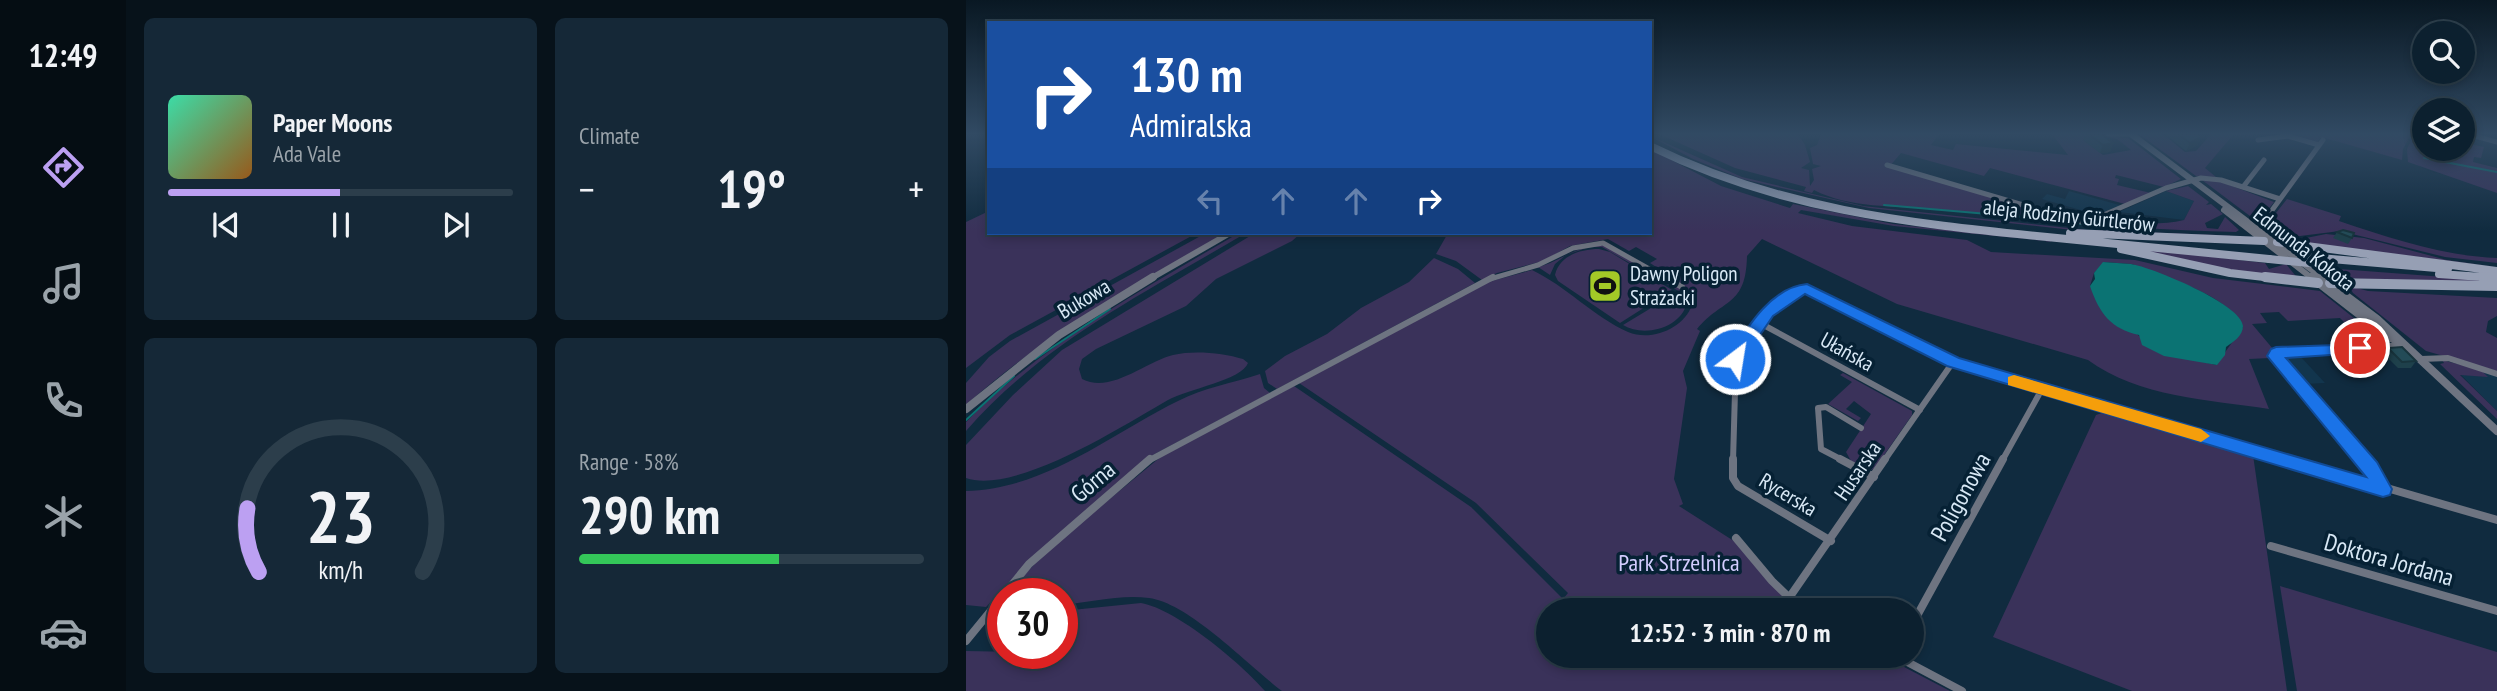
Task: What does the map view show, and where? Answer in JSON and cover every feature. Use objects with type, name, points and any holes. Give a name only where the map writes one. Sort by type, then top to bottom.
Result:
[{"type":"main road","name":"aleja Rodziny Gürtlerów","points":[[1694,166],[1728,182],[1828,210],[1904,222],[2265,256],[2497,271]]},
{"type":"main road","name":"aleja Rodziny Gürtlerów","points":[[1707,166],[1727,176],[1810,200],[1905,217],[2066,233],[2319,264],[2497,278]]},
{"type":"main road","points":[[2066,233],[2264,241]]},
{"type":"main road","points":[[2055,237],[2230,273],[2318,282]]},
{"type":"main road","points":[[2277,242],[2497,271]]},
{"type":"main road","points":[[2330,283],[2497,286]]},
{"type":"street","points":[[1891,166],[2085,223],[2191,180],[2212,179],[2280,199]]},
{"type":"street","name":"Edmunda Kokota","points":[[2173,166],[2387,336],[2405,345]]},
{"type":"street","points":[[2243,187],[2259,166]]},
{"type":"street","points":[[2262,224],[2304,166]]},
{"type":"street","name":"Edmunda Kokota","points":[[2219,202],[2277,242],[2396,334],[2497,431]]},
{"type":"street","name":"Bukowa","points":[[966,410],[1012,369],[1068,329],[1227,235]]},
{"type":"street","points":[[2264,241],[2277,242]]},
{"type":"street","name":"Górna","points":[[966,641],[1030,564],[1153,457],[1497,275],[1538,265],[1579,246],[1609,244],[1682,287]]},
{"type":"street","points":[[2318,282],[2330,283]]},
{"type":"street","name":"Rycerska","points":[[1831,541],[1735,482],[1735,359],[1758,322],[1799,290],[1809,290],[1953,362]]},
{"type":"street","name":"Ułańska","points":[[1758,322],[1920,410]]},
{"type":"street","points":[[2383,489],[2370,467],[2275,354],[2405,345]]},
{"type":"street","points":[[2421,359],[2448,358],[2497,374]]},
{"type":"street","points":[[1953,362],[2497,520]]},
{"type":"street","name":"Husarska","points":[[1789,598],[1953,362]]},
{"type":"street","name":"Poligonowa","points":[[1924,603],[2042,389]]},
{"type":"street","points":[[1861,428],[1826,407],[1818,408],[1821,449],[1874,477]]},
{"type":"street","points":[[1736,538],[1789,598]]},
{"type":"street","name":"Doktora Jordana","points":[[2270,546],[2497,611]]},
{"type":"street","points":[[1919,668],[1962,691]]},
{"type":"shaded area","points":[[2069,191],[2123,206],[2093,218],[2091,213],[2042,199],[2047,194],[2065,199]]},
{"type":"shaded area","points":[[2166,191],[2194,201],[2184,220],[2119,212]]},
{"type":"shaded area","points":[[2103,262],[2142,267],[2194,288],[2228,307],[2239,317],[2243,326],[2241,333],[2226,347],[2225,355],[2217,365],[2164,356],[2142,345],[2139,335],[2114,324],[2098,304],[2090,286],[2095,279],[2094,273]]},
{"type":"shaded area","points":[[2300,356],[2325,383],[2304,384],[2281,357]]},
{"type":"shaded area","points":[[2481,370],[2497,376],[2497,411],[2460,374],[2477,375]]},
{"type":"green space","name":"Park Strzelnica","points":[[1652,166],[1683,166],[1721,186],[1790,208],[1793,204],[1893,224],[2056,242],[1894,226],[1801,210],[1798,213],[1852,226],[1967,240],[1991,252],[2135,260],[2213,278],[2320,291],[2384,342],[2366,344],[2340,318],[2288,321],[2279,312],[2260,313],[2267,323],[2252,324],[2273,349],[2270,358],[2249,359],[2269,409],[2199,399],[2129,382],[2088,360],[1897,304],[1762,239],[1747,256],[1746,273],[1738,293],[1697,329],[1700,331],[1683,371],[1687,388],[1674,479],[1683,504],[1679,506],[1737,543],[1784,598],[1564,598],[1568,593],[1476,503],[1299,383],[1488,282],[1532,270],[1557,284],[1616,326],[1637,335],[1657,334],[1675,326],[1692,305],[1689,297],[1602,247],[1589,247],[1568,254],[1588,247],[1609,246],[1683,289],[1684,285],[1650,263],[1657,259],[1636,247],[1629,251],[1608,239],[1570,246],[1543,261],[1497,273],[1482,280],[1456,261],[1436,254],[1447,235],[1652,235]],"holes":[[[2104,262],[2133,265],[2200,291],[2227,307],[2237,317],[2243,327],[2216,365],[2186,358],[2139,336],[2090,286],[2094,273]]]},
{"type":"green space","points":[[1711,166],[1718,166],[1742,177],[1863,206],[2087,230],[2244,236],[2091,232],[1869,208],[1742,179]]},
{"type":"green space","points":[[1731,166],[1804,166],[1801,168],[1809,170],[1810,186],[1814,180],[1812,169],[1820,166],[1890,166],[2085,224],[1857,203],[1814,190],[1812,193],[1804,191],[1806,187]]},
{"type":"green space","points":[[1949,166],[2165,166],[2181,179],[2164,187],[2116,175],[2115,178],[2119,179],[2117,185],[2151,193],[2125,204],[1990,168],[1984,176]]},
{"type":"green space","points":[[2183,166],[2206,166],[2205,168],[2216,177],[2196,176]]},
{"type":"green space","points":[[2420,166],[2490,166],[2497,168],[2497,193]]},
{"type":"green space","points":[[2202,180],[2219,181],[2274,202],[2258,222]]},
{"type":"green space","points":[[2188,186],[2209,202],[2206,205],[2211,204],[2223,214],[2205,223],[2207,228],[2218,229],[2225,217],[2239,230],[2198,231],[2089,224],[2184,220],[2194,201],[2166,191]]},
{"type":"green space","points":[[2287,199],[2341,216],[2339,221],[2397,240],[2457,254],[2497,258],[2497,263],[2445,257],[2340,231],[2283,238],[2265,227]]},
{"type":"green space","points":[[987,212],[987,235],[1193,235],[1010,335],[966,368],[966,222]]},
{"type":"green space","points":[[2326,234],[2364,238],[2447,260],[2497,267],[2291,241]]},
{"type":"green space","points":[[1202,235],[1224,235],[1059,333],[996,379],[966,405],[966,383],[989,357],[1010,341]]},
{"type":"green space","points":[[1236,235],[1243,235],[1134,298],[1062,345],[1028,371],[966,431],[966,422],[977,411],[1037,360],[1102,314]]},
{"type":"green space","points":[[1252,235],[1299,235],[1292,241],[1216,279],[1186,306],[1096,349],[1082,359],[1079,369],[1082,379],[1105,383],[1173,355],[1199,352],[1243,359],[1248,363],[1244,369],[1168,400],[1098,440],[1040,467],[987,481],[966,478],[966,445],[1013,395],[1062,350]]},
{"type":"green space","points":[[2102,244],[2265,263],[2269,269],[2286,264],[2299,280],[2263,276]]},
{"type":"green space","points":[[1599,249],[1610,252],[1672,290],[1620,323],[1558,281],[1555,275],[1561,263],[1571,255]]},
{"type":"green space","points":[[1565,256],[1555,264],[1550,275],[1538,267],[1547,264]]},
{"type":"green space","points":[[1434,258],[1458,269],[1475,283],[1277,389],[1268,383],[1265,371],[1285,356],[1327,334],[1361,308],[1409,282]]},
{"type":"green space","points":[[2318,267],[2342,276],[2339,269],[2497,281],[2497,284],[2336,278]]},
{"type":"green space","points":[[2349,286],[2368,291],[2497,298],[2497,316],[2488,321],[2486,332],[2497,338],[2497,371],[2426,351],[2353,293]]},
{"type":"green space","points":[[1676,293],[1687,302],[1684,311],[1670,324],[1641,331],[1623,325]]},
{"type":"green space","points":[[2442,360],[2481,370],[2488,377],[2460,375],[2497,411],[2497,419],[2440,364],[2444,363]]},
{"type":"green space","points":[[1843,373],[1912,411],[1912,415],[1871,470],[1851,461],[1846,452],[1871,414],[1854,401],[1846,409],[1861,418],[1858,421],[1828,404],[1852,382],[1840,375]]},
{"type":"green space","points":[[1260,374],[1264,388],[1270,393],[1151,456],[1037,553],[1013,578],[987,578],[986,607],[966,605],[966,491],[995,488],[1050,471],[1188,396]]},
{"type":"green space","points":[[1294,386],[1471,507],[1562,598],[1536,598],[1536,668],[1906,668],[1950,691],[1282,691],[1219,637],[1165,602],[1128,597],[1078,603],[1078,578],[1021,578],[1049,549],[1163,455]]},
{"type":"green space","points":[[2105,412],[2253,455],[2287,691],[2132,691],[1993,637],[2096,415]]},
{"type":"green space","points":[[2280,586],[2497,652],[2497,691],[2297,691]]},
{"type":"green space","points":[[1141,603],[1155,607],[1207,639],[1265,691],[966,691],[966,651],[987,651],[987,669],[1078,669],[1078,609]]},
{"type":"building","points":[[2343,230],[2354,233],[2352,238],[2337,232]]},
{"type":"building","points":[[2402,347],[2416,361],[2402,362],[2388,348]]},
{"type":"waterway","points":[[2467,166],[2497,172]]},
{"type":"waterway","points":[[1884,205],[2068,221]]},
{"type":"waterway","points":[[2076,223],[2096,226]]},
{"type":"waterway","points":[[1035,359],[1110,309]]},
{"type":"waterway","points":[[966,420],[1014,376]]},
{"type":"slow traffic","points":[[2014,381],[2201,436]]},
{"type":"place","name":"Dawny Poligon Strażacki","points":[[1605,286]]},
{"type":"route","points":[[1735,359],[1758,322],[1767,313],[1799,290],[1807,289],[1898,337],[1953,362],[2383,489],[2370,467],[2275,356],[2276,353],[2360,348]]}]
